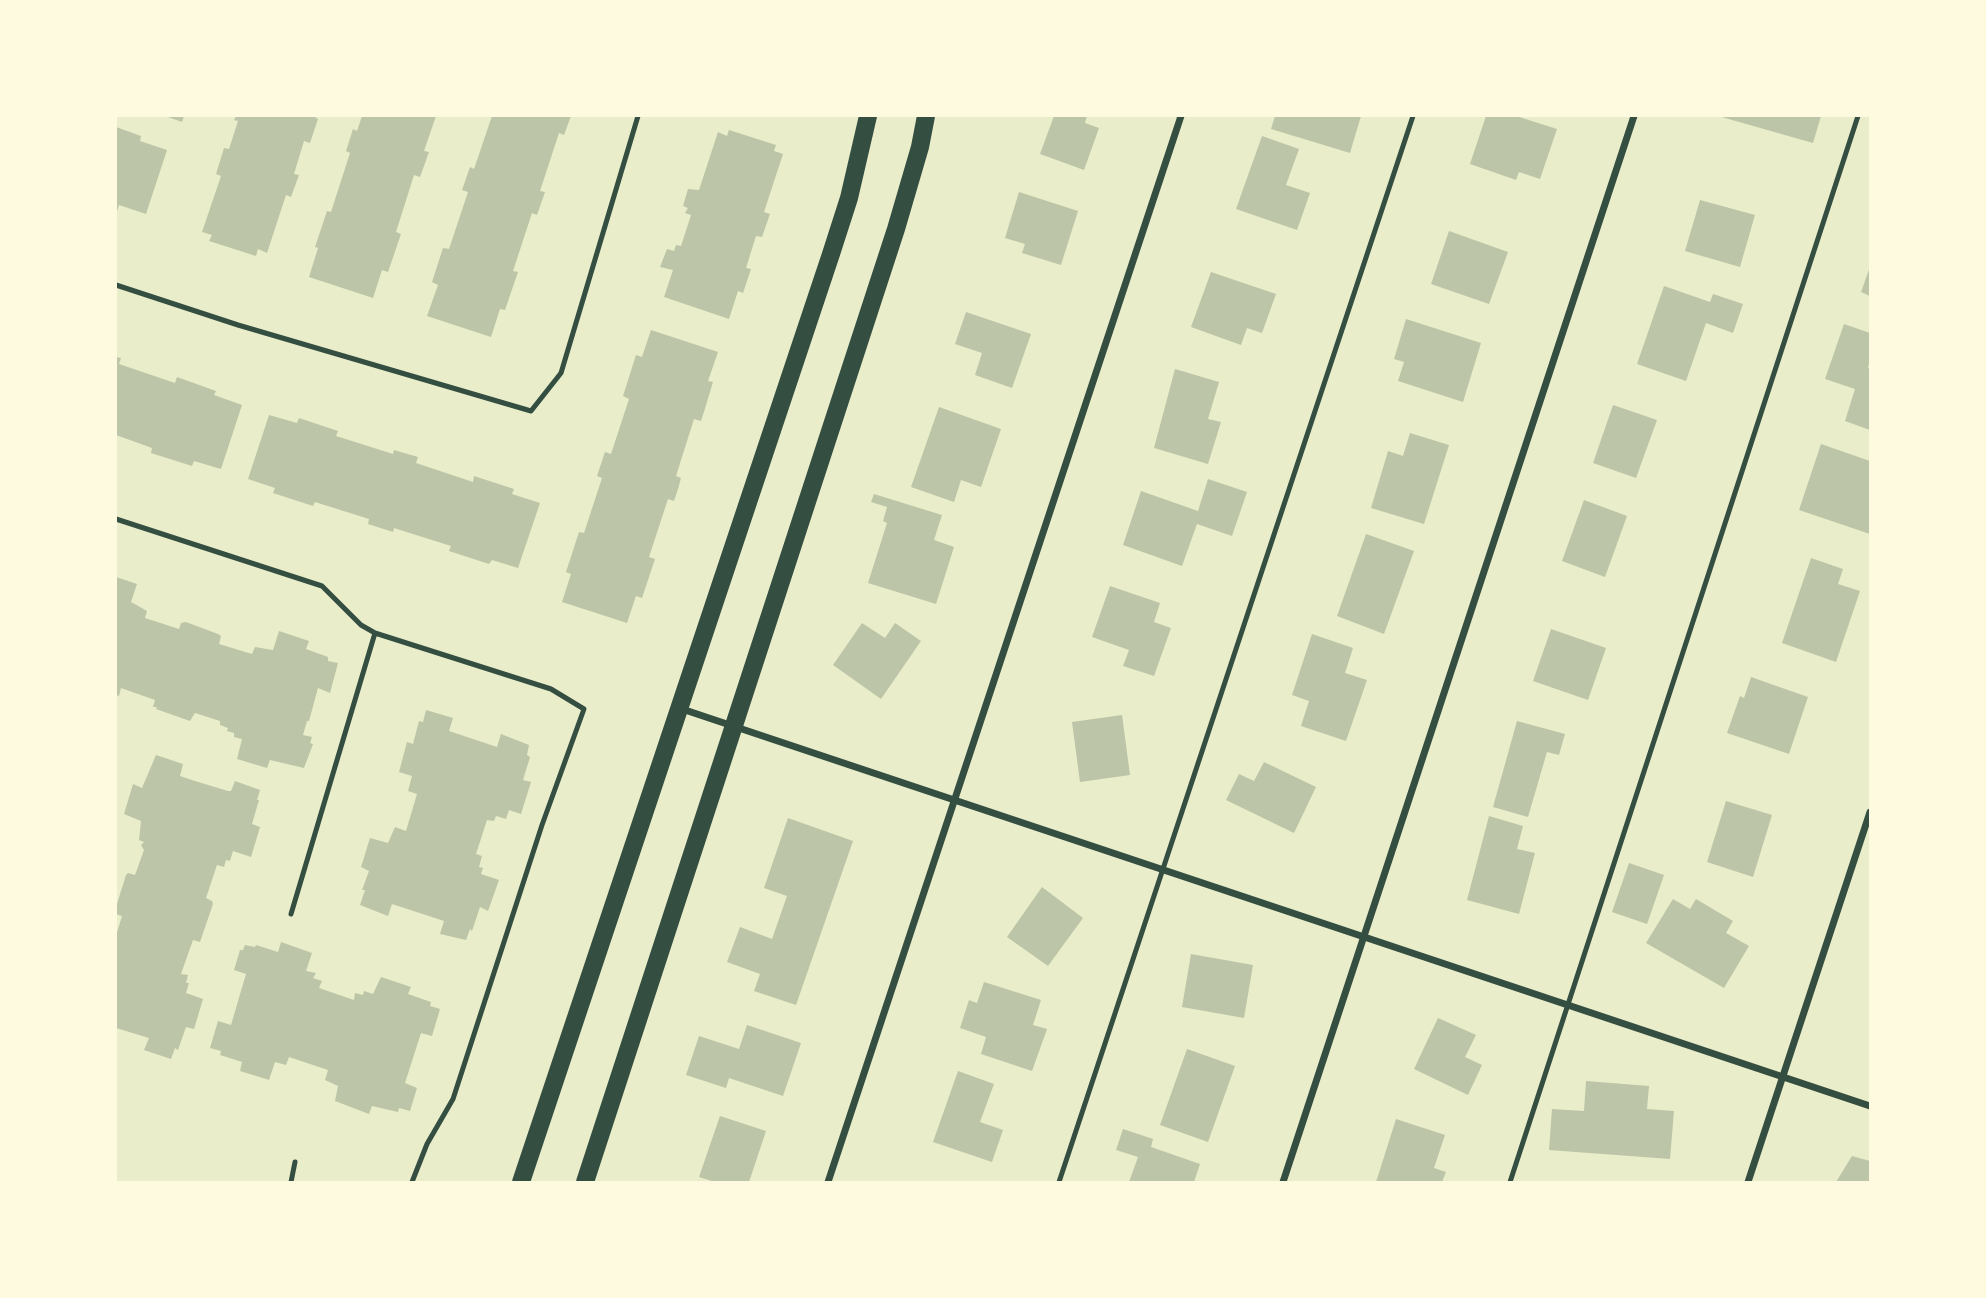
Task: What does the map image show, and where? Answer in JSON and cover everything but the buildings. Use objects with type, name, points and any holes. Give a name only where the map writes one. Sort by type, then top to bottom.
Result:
[{"type":"main road","points":[[521,1182],[831,254],[849,198],[868,116]]},
{"type":"main road","points":[[585,1182],[896,229],[920,147],[926,116]]},
{"type":"street","points":[[828,1182],[1181,116]]},
{"type":"street","points":[[1283,1182],[1634,116]]},
{"type":"street","points":[[679,708],[1871,1106]]},
{"type":"street","points":[[1748,1182],[1871,812]]},
{"type":"lane","points":[[116,285],[238,325],[531,411],[562,373],[638,116]]},
{"type":"lane","points":[[1059,1182],[1413,116]]},
{"type":"lane","points":[[1510,1182],[1858,116]]},
{"type":"lane","points":[[116,520],[322,586],[361,625],[374,632],[551,689],[584,709],[542,825],[453,1099],[427,1144],[412,1182]]},
{"type":"lane","points":[[291,914],[374,632]]},
{"type":"lane","points":[[291,1182],[296,1162]]}]
